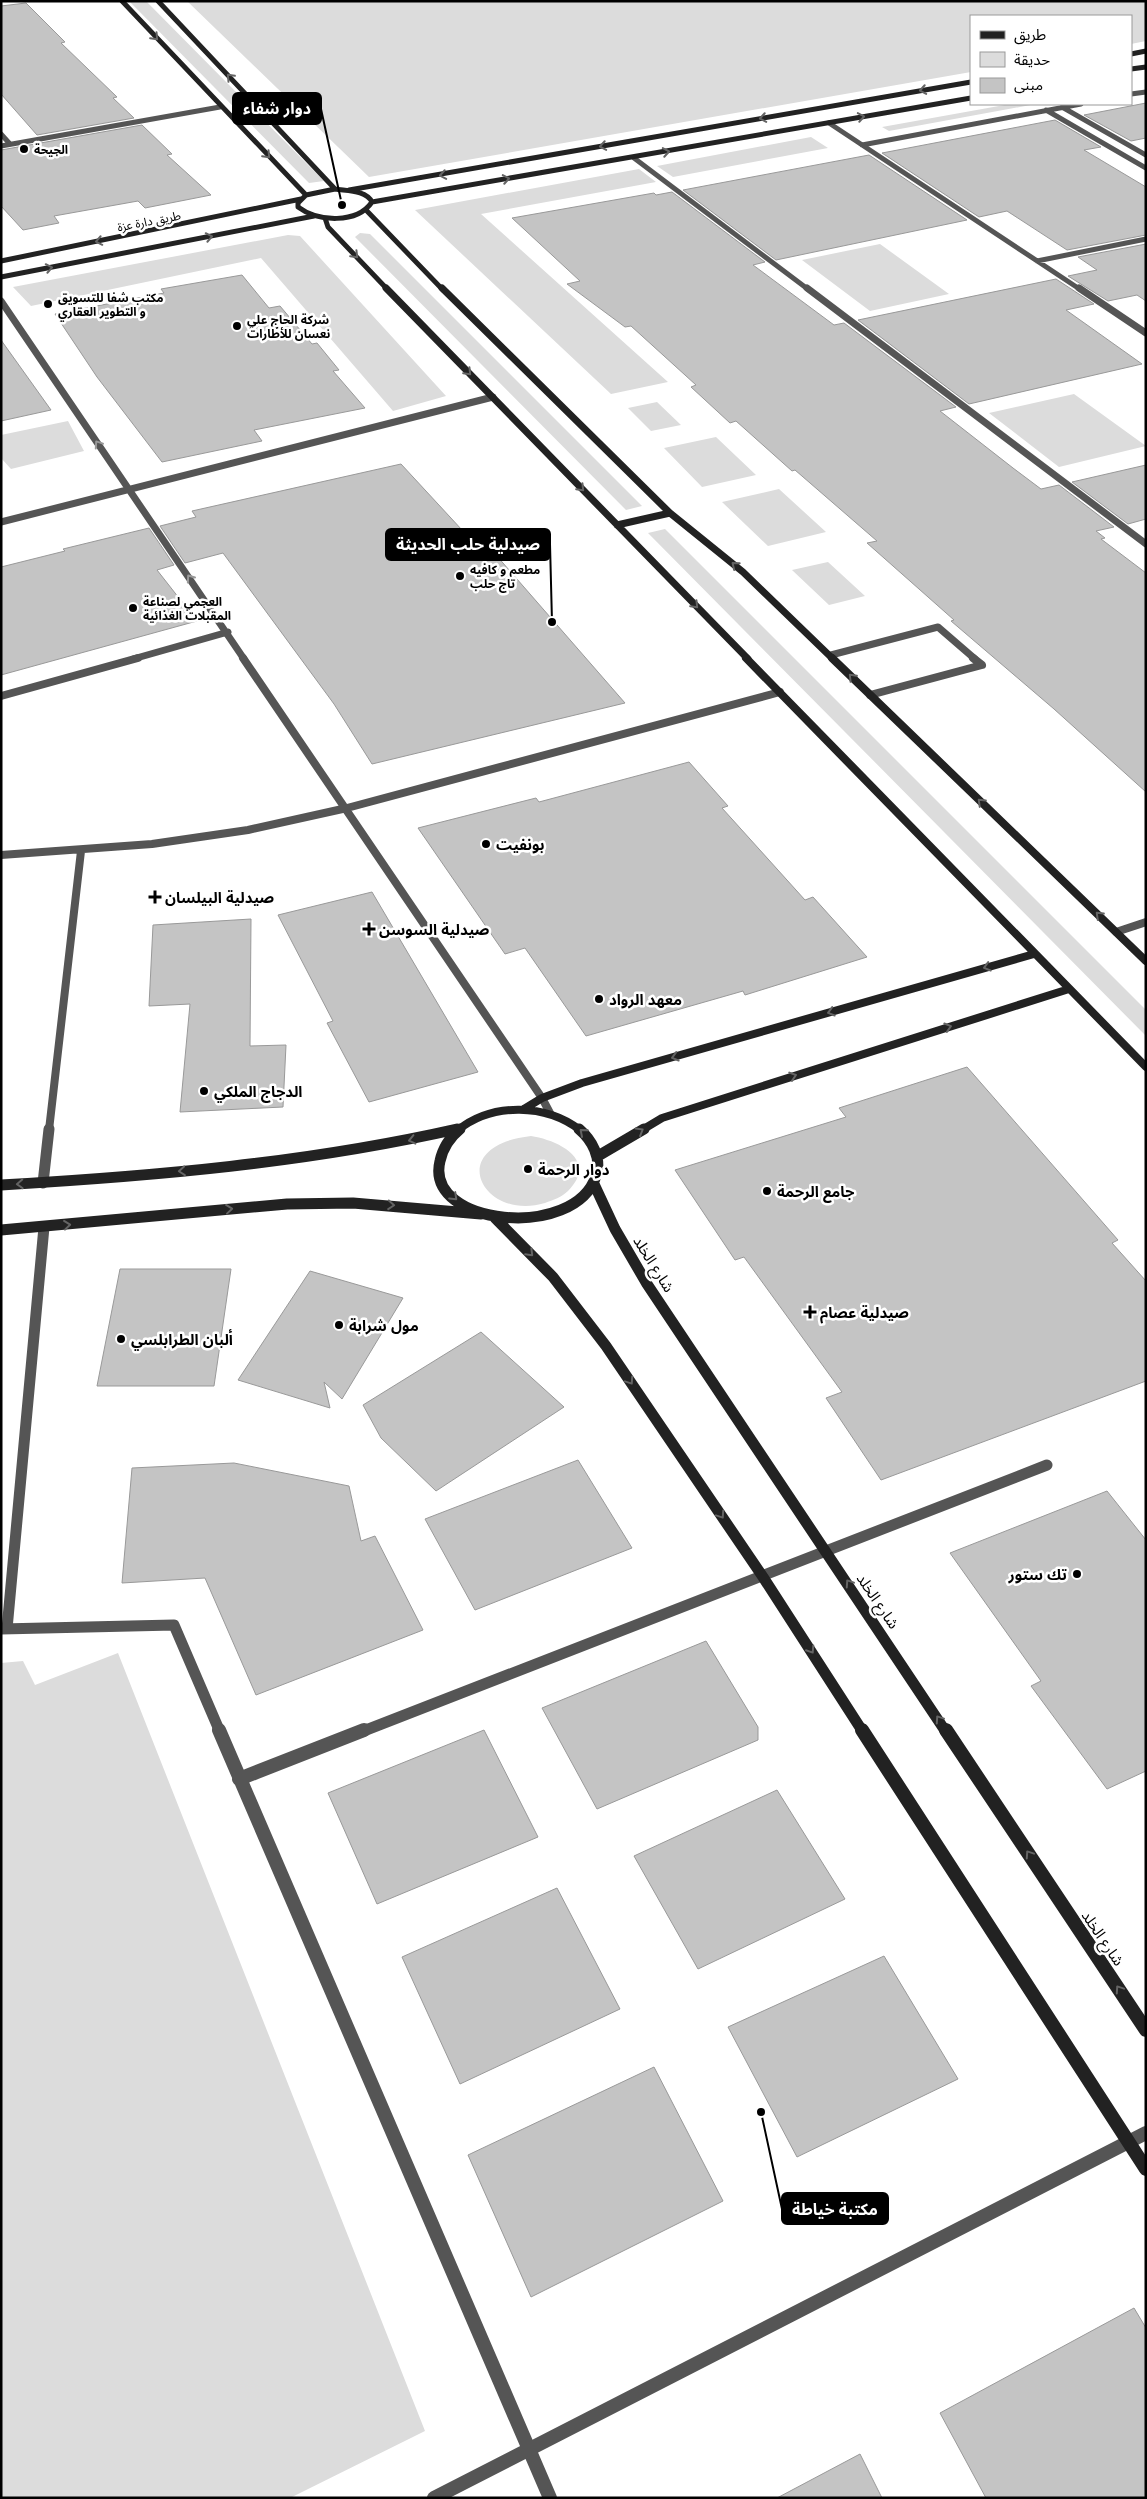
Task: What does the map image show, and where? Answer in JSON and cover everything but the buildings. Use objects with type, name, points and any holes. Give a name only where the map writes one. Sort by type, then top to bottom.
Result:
[{"type":"main road","points":[[122,1],[306,195]]},
{"type":"main road","points":[[158,1],[335,189]]},
{"type":"main road","points":[[1132,54],[1146,51]]},
{"type":"main road","points":[[1132,69],[1146,67]]},
{"type":"main road","points":[[349,190],[970,82]]},
{"type":"main road","points":[[372,202],[365,194],[335,189],[306,195],[301,199],[298,207],[306,214],[325,218],[348,216],[366,210],[372,202],[970,98]]},
{"type":"main road","name":"طريق دارة عزة","points":[[1,261],[301,199]]},
{"type":"main road","points":[[366,210],[387,234],[670,513],[743,572],[831,655],[870,696],[1145,961]]},
{"type":"main road","points":[[1,277],[314,216]]},
{"type":"main road","points":[[325,218],[328,228],[1034,954],[1146,1066]]},
{"type":"main road","points":[[617,525],[670,513]]},
{"type":"main road","points":[[524,1110],[542,1098],[582,1083],[1034,954]]},
{"type":"main road","points":[[598,1156],[662,1118],[1069,989]]},
{"type":"main road","points":[[1,1230],[288,1204],[353,1203],[480,1214],[495,1218],[525,1220],[554,1214],[578,1201],[594,1184],[598,1170],[598,1156],[590,1138],[573,1123],[550,1113],[524,1110],[500,1111],[478,1118],[460,1128],[446,1142],[439,1158],[440,1174],[447,1190],[461,1204],[480,1214]]},
{"type":"main road","points":[[1,1185],[282,1163],[362,1150],[460,1128]]},
{"type":"main road","name":"شارع الخلد","points":[[594,1184],[619,1237],[647,1284],[1146,2030]]},
{"type":"main road","points":[[495,1218],[553,1277],[606,1346],[763,1576],[1146,2169]]},
{"type":"street","points":[[1132,94],[1146,92]]},
{"type":"street","points":[[862,145],[1075,105]]},
{"type":"street","points":[[1,146],[220,106]]},
{"type":"street","points":[[1062,107],[1146,155]]},
{"type":"street","points":[[1046,110],[1146,168]]},
{"type":"street","points":[[829,123],[1146,333]]},
{"type":"street","points":[[1,134],[10,144]]},
{"type":"street","points":[[634,158],[1146,544]]},
{"type":"street","points":[[1037,261],[1146,239]]},
{"type":"street","points":[[1,301],[128,490],[228,632],[347,808],[542,1098],[550,1113]]},
{"type":"street","points":[[1,522],[493,397]]},
{"type":"street","points":[[831,655],[938,627],[982,665],[870,696]]},
{"type":"street","points":[[1,696],[228,632]]},
{"type":"street","points":[[1,855],[152,844],[248,830],[347,808],[780,692]]},
{"type":"street","points":[[43,1183],[81,850]]},
{"type":"street","points":[[1116,932],[1146,922]]},
{"type":"street","points":[[44,1227],[4,1629],[174,1625],[550,2498]]},
{"type":"street","points":[[239,1779],[1047,1465]]},
{"type":"street","points":[[434,2498],[1146,2133]]},
{"type":"green space","points":[[129,1],[146,1],[324,181],[309,183]]},
{"type":"green space","points":[[187,1],[1146,1],[1146,41],[1132,44],[1132,15],[970,15],[970,72],[369,177]]},
{"type":"green space","points":[[1004,105],[1031,105],[889,131],[882,127]]},
{"type":"green space","points":[[811,137],[828,148],[673,177],[657,166]]},
{"type":"green space","points":[[639,169],[656,182],[481,214],[668,382],[611,394],[415,210]]},
{"type":"green space","points":[[360,233],[370,234],[642,506],[626,510],[355,237]]},
{"type":"green space","points":[[288,235],[300,236],[446,396],[393,411],[261,258],[31,306],[13,287]]},
{"type":"green space","points":[[880,244],[949,294],[870,311],[802,260]]},
{"type":"green space","points":[[1074,394],[1146,446],[1059,467],[989,413]]},
{"type":"green space","points":[[657,402],[681,425],[651,431],[628,408]]},
{"type":"green space","points":[[68,421],[84,451],[11,469],[1,458],[1,435]]},
{"type":"green space","points":[[716,437],[756,475],[702,487],[664,448]]},
{"type":"green space","points":[[779,489],[826,532],[768,546],[722,502]]},
{"type":"green space","points":[[665,529],[1146,1010],[1146,1036],[648,533]]},
{"type":"green space","points":[[828,562],[865,596],[829,605],[792,570]]},
{"type":"green space","points":[[531,1136],[553,1142],[571,1153],[577,1161],[579,1170],[576,1180],[566,1193],[545,1203],[523,1206],[504,1202],[490,1193],[481,1180],[480,1167],[487,1153],[504,1143]]},
{"type":"green space","points":[[118,1653],[425,2431],[290,2498],[1,2498],[1,1663],[23,1661],[35,1685]]},
{"type":"place","name":"الجيحة","points":[[24,149]]},
{"type":"place","name":"دوار شفاء","points":[[342,205]]},
{"type":"place","name":"مكتب شفا للتسويق و التطوير العقاري","points":[[48,304]]},
{"type":"place","name":"شركة الحاج علي نعسان للأطارات","points":[[237,326]]},
{"type":"place","name":"مطعم و كافيه تاج حلب","points":[[460,576]]},
{"type":"place","name":"العجمي لصناعة المقبلات الغذائية","points":[[133,608]]},
{"type":"place","name":"صيدلية حلب الحديثة","points":[[552,622]]},
{"type":"place","name":"بونفيت","points":[[486,844]]},
{"type":"place","name":"صيدلية البيلسان","points":[[155,897]]},
{"type":"place","name":"صيدلية السوسن","points":[[369,929]]},
{"type":"place","name":"معهد الرواد","points":[[599,999]]},
{"type":"place","name":"الدجاج الملكي","points":[[204,1091]]},
{"type":"place","name":"دوار الرحمة","points":[[528,1169]]},
{"type":"place","name":"جامع الرحمة","points":[[767,1191]]},
{"type":"place","name":"صيدلية عصام","points":[[810,1312]]},
{"type":"place","name":"مول شرابة","points":[[339,1325]]},
{"type":"place","name":"ألبان الطرابلسي","points":[[121,1339]]},
{"type":"place","name":"تك ستور","points":[[1077,1574]]},
{"type":"place","name":"مكتبة خياطة","points":[[761,2112]]}]
